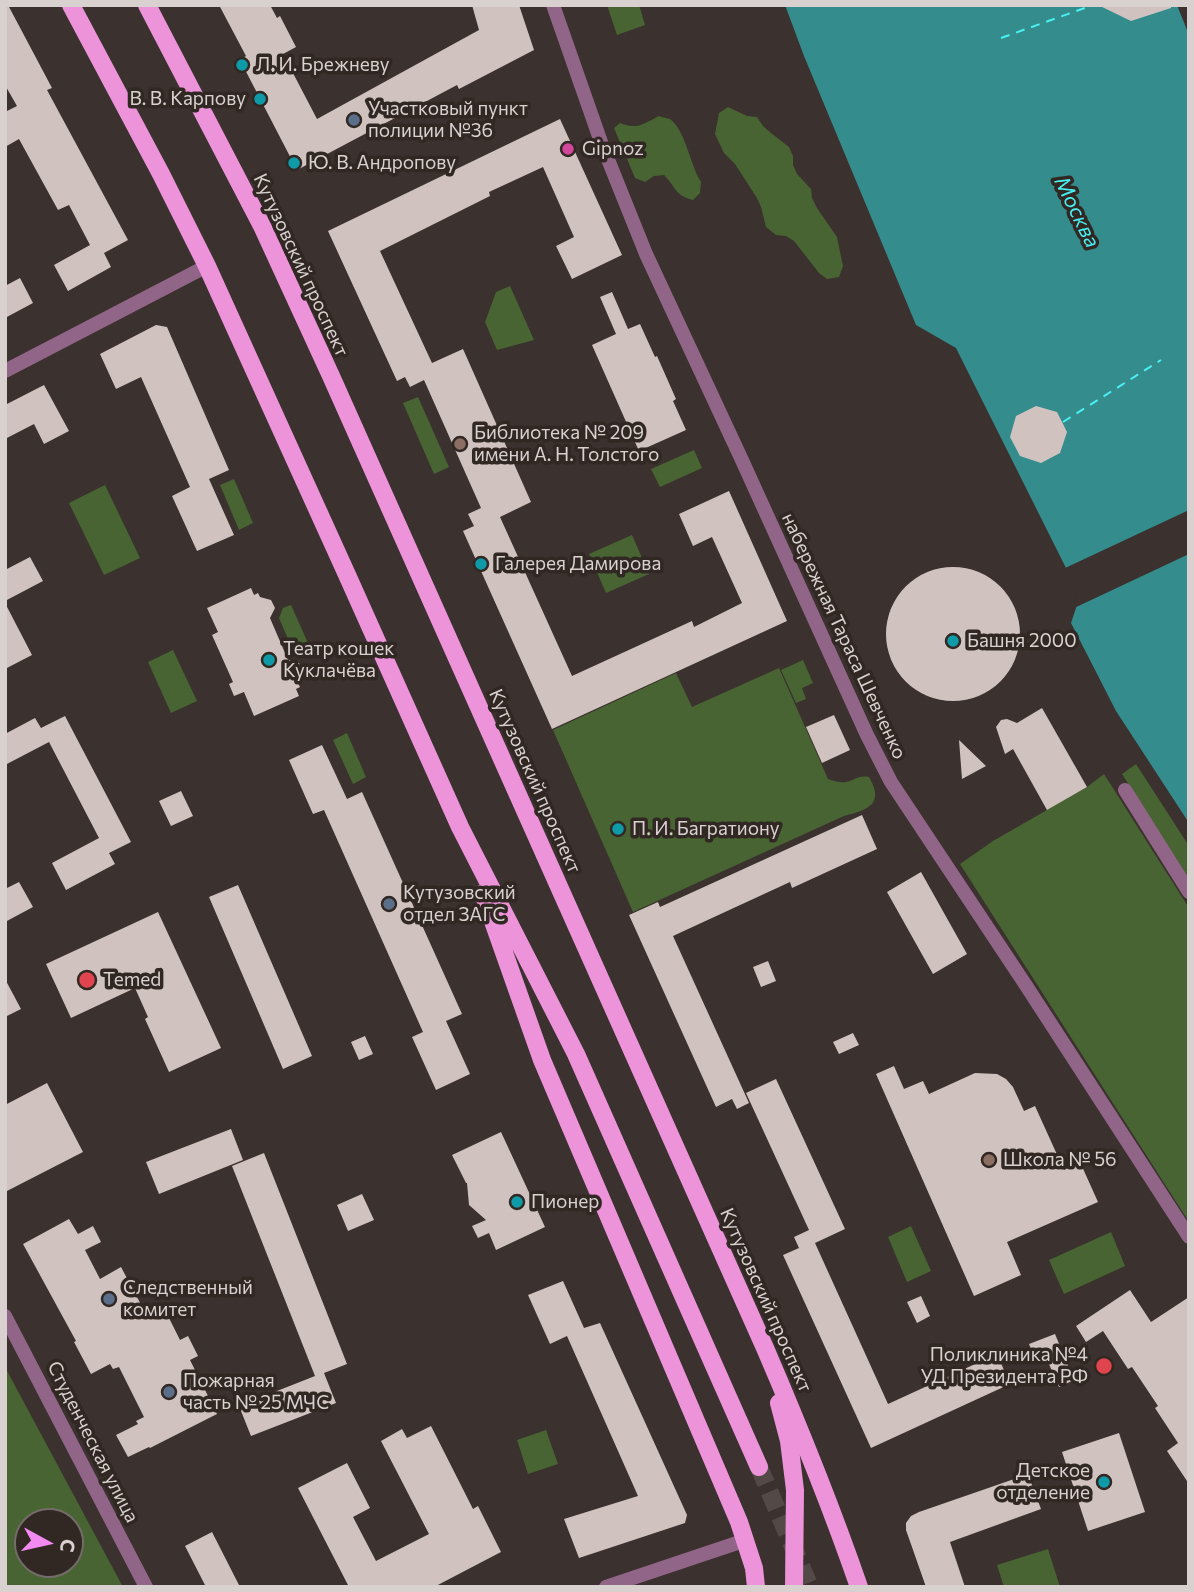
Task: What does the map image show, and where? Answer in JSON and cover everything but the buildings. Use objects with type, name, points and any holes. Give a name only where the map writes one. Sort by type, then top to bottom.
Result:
[{"type":"main road","points":[[72,5],[206,266],[460,827],[576,1054],[758,1467]]},
{"type":"main road","name":"Кутузовский проспект","points":[[147,5],[261,226],[331,376],[765,1348],[835,1517],[859,1587]]},
{"type":"main road","points":[[460,827],[542,1060],[746,1540],[756,1587]]},
{"type":"main road","points":[[765,1348],[789,1441],[792,1465],[795,1490],[794,1587]]},
{"type":"street","name":"набережная Тараса Шевченко","points":[[553,5],[601,142],[646,254],[891,782],[1189,1237]]},
{"type":"street","points":[[5,371],[206,266]]},
{"type":"street","points":[[1125,790],[1189,892]]},
{"type":"street","name":"Студенческая улица","points":[[5,1316],[146,1587]]},
{"type":"street","points":[[606,1587],[746,1540]]},
{"type":"green space","points":[[607,5],[639,5],[645,25],[617,35]]},
{"type":"green space","points":[[728,107],[747,116],[757,117],[763,126],[789,147],[797,174],[811,189],[817,208],[837,237],[843,266],[839,277],[827,279],[819,273],[794,241],[786,236],[776,235],[766,227],[757,198],[735,164],[724,153],[715,134],[719,113]]},
{"type":"green space","points":[[659,116],[670,119],[675,124],[701,182],[700,193],[693,200],[679,193],[664,175],[654,176],[645,182],[635,178],[614,128],[620,123],[640,125]]},
{"type":"green space","points":[[510,286],[534,340],[497,350],[485,322],[496,292]]},
{"type":"green space","points":[[418,397],[449,467],[434,474],[403,403]]},
{"type":"green space","points":[[694,450],[702,468],[660,487],[651,469]]},
{"type":"green space","points":[[234,479],[253,523],[239,530],[220,485]]},
{"type":"green space","points":[[105,485],[140,558],[104,575],[69,503]]},
{"type":"green space","points":[[632,535],[649,574],[606,593],[589,554]]},
{"type":"green space","points":[[291,605],[312,652],[304,656],[294,653],[279,618],[283,608]]},
{"type":"green space","points":[[173,650],[197,701],[171,713],[148,662]]},
{"type":"green space","points":[[803,660],[813,683],[802,688],[806,699],[796,703],[781,670]]},
{"type":"green space","points":[[779,668],[828,779],[844,782],[869,777],[875,794],[872,804],[633,912],[553,730],[676,673],[692,707]]},
{"type":"green space","points":[[347,733],[366,777],[353,784],[333,740]]},
{"type":"green space","points":[[1136,764],[1189,846],[1189,880],[1122,774]]},
{"type":"green space","points":[[1104,774],[1189,908],[1189,1222],[960,864]]},
{"type":"green space","points":[[911,1226],[931,1271],[907,1282],[888,1237]]},
{"type":"green space","points":[[1111,1232],[1125,1266],[1064,1294],[1049,1260]]},
{"type":"green space","points":[[5,1367],[81,1508],[14,1508],[14,1578],[84,1578],[84,1514],[123,1587],[5,1587]]},
{"type":"green space","points":[[546,1430],[558,1464],[528,1474],[517,1440]]},
{"type":"green space","points":[[1048,1549],[1060,1587],[1004,1587],[997,1565]]},
{"type":"water","name":"Москва","points":[[785,5],[1177,5],[1189,35],[1189,823],[1116,711],[1071,623],[1080,596],[956,348],[916,325]]},
{"type":"pier","points":[[1189,510],[1189,554],[1072,609],[1076,596],[1063,569]]},
{"type":"ferry route","points":[[1001,38],[1093,5]]},
{"type":"ferry route","points":[[1063,422],[1161,360]]},
{"type":"tunnel","points":[[759,1467],[810,1587]]},
{"type":"place","name":"Л. И. Брежневу","points":[[242,65]]},
{"type":"place","name":"В. В. Карпову","points":[[260,99]]},
{"type":"place","name":"Участковый пункт полиции №36","points":[[354,120]]},
{"type":"place","name":"Gipnoz","points":[[568,149]]},
{"type":"place","name":"Ю. В. Андропову","points":[[294,163]]},
{"type":"place","name":"Библиотека № 209 имени А. Н. Толстого","points":[[460,444]]},
{"type":"place","name":"Галерея Дамирова","points":[[481,564]]},
{"type":"place","name":"Башня 2000","points":[[953,641]]},
{"type":"place","name":"Театр кошек Куклачёва","points":[[269,660]]},
{"type":"place","name":"П. И. Багратиону","points":[[618,829]]},
{"type":"place","name":"Кутузовский отдел ЗАГС","points":[[389,904]]},
{"type":"place","name":"Temed","points":[[87,980]]},
{"type":"place","name":"Школа № 56","points":[[989,1160]]},
{"type":"place","name":"Пионер","points":[[517,1202]]},
{"type":"place","name":"Следственный комитет","points":[[109,1299]]},
{"type":"place","name":"Поликлиника №4 УД Президента РФ","points":[[1104,1366]]},
{"type":"place","name":"Пожарная часть № 25 МЧС","points":[[169,1392]]},
{"type":"place","name":"Детское отделение","points":[[1104,1482]]}]
